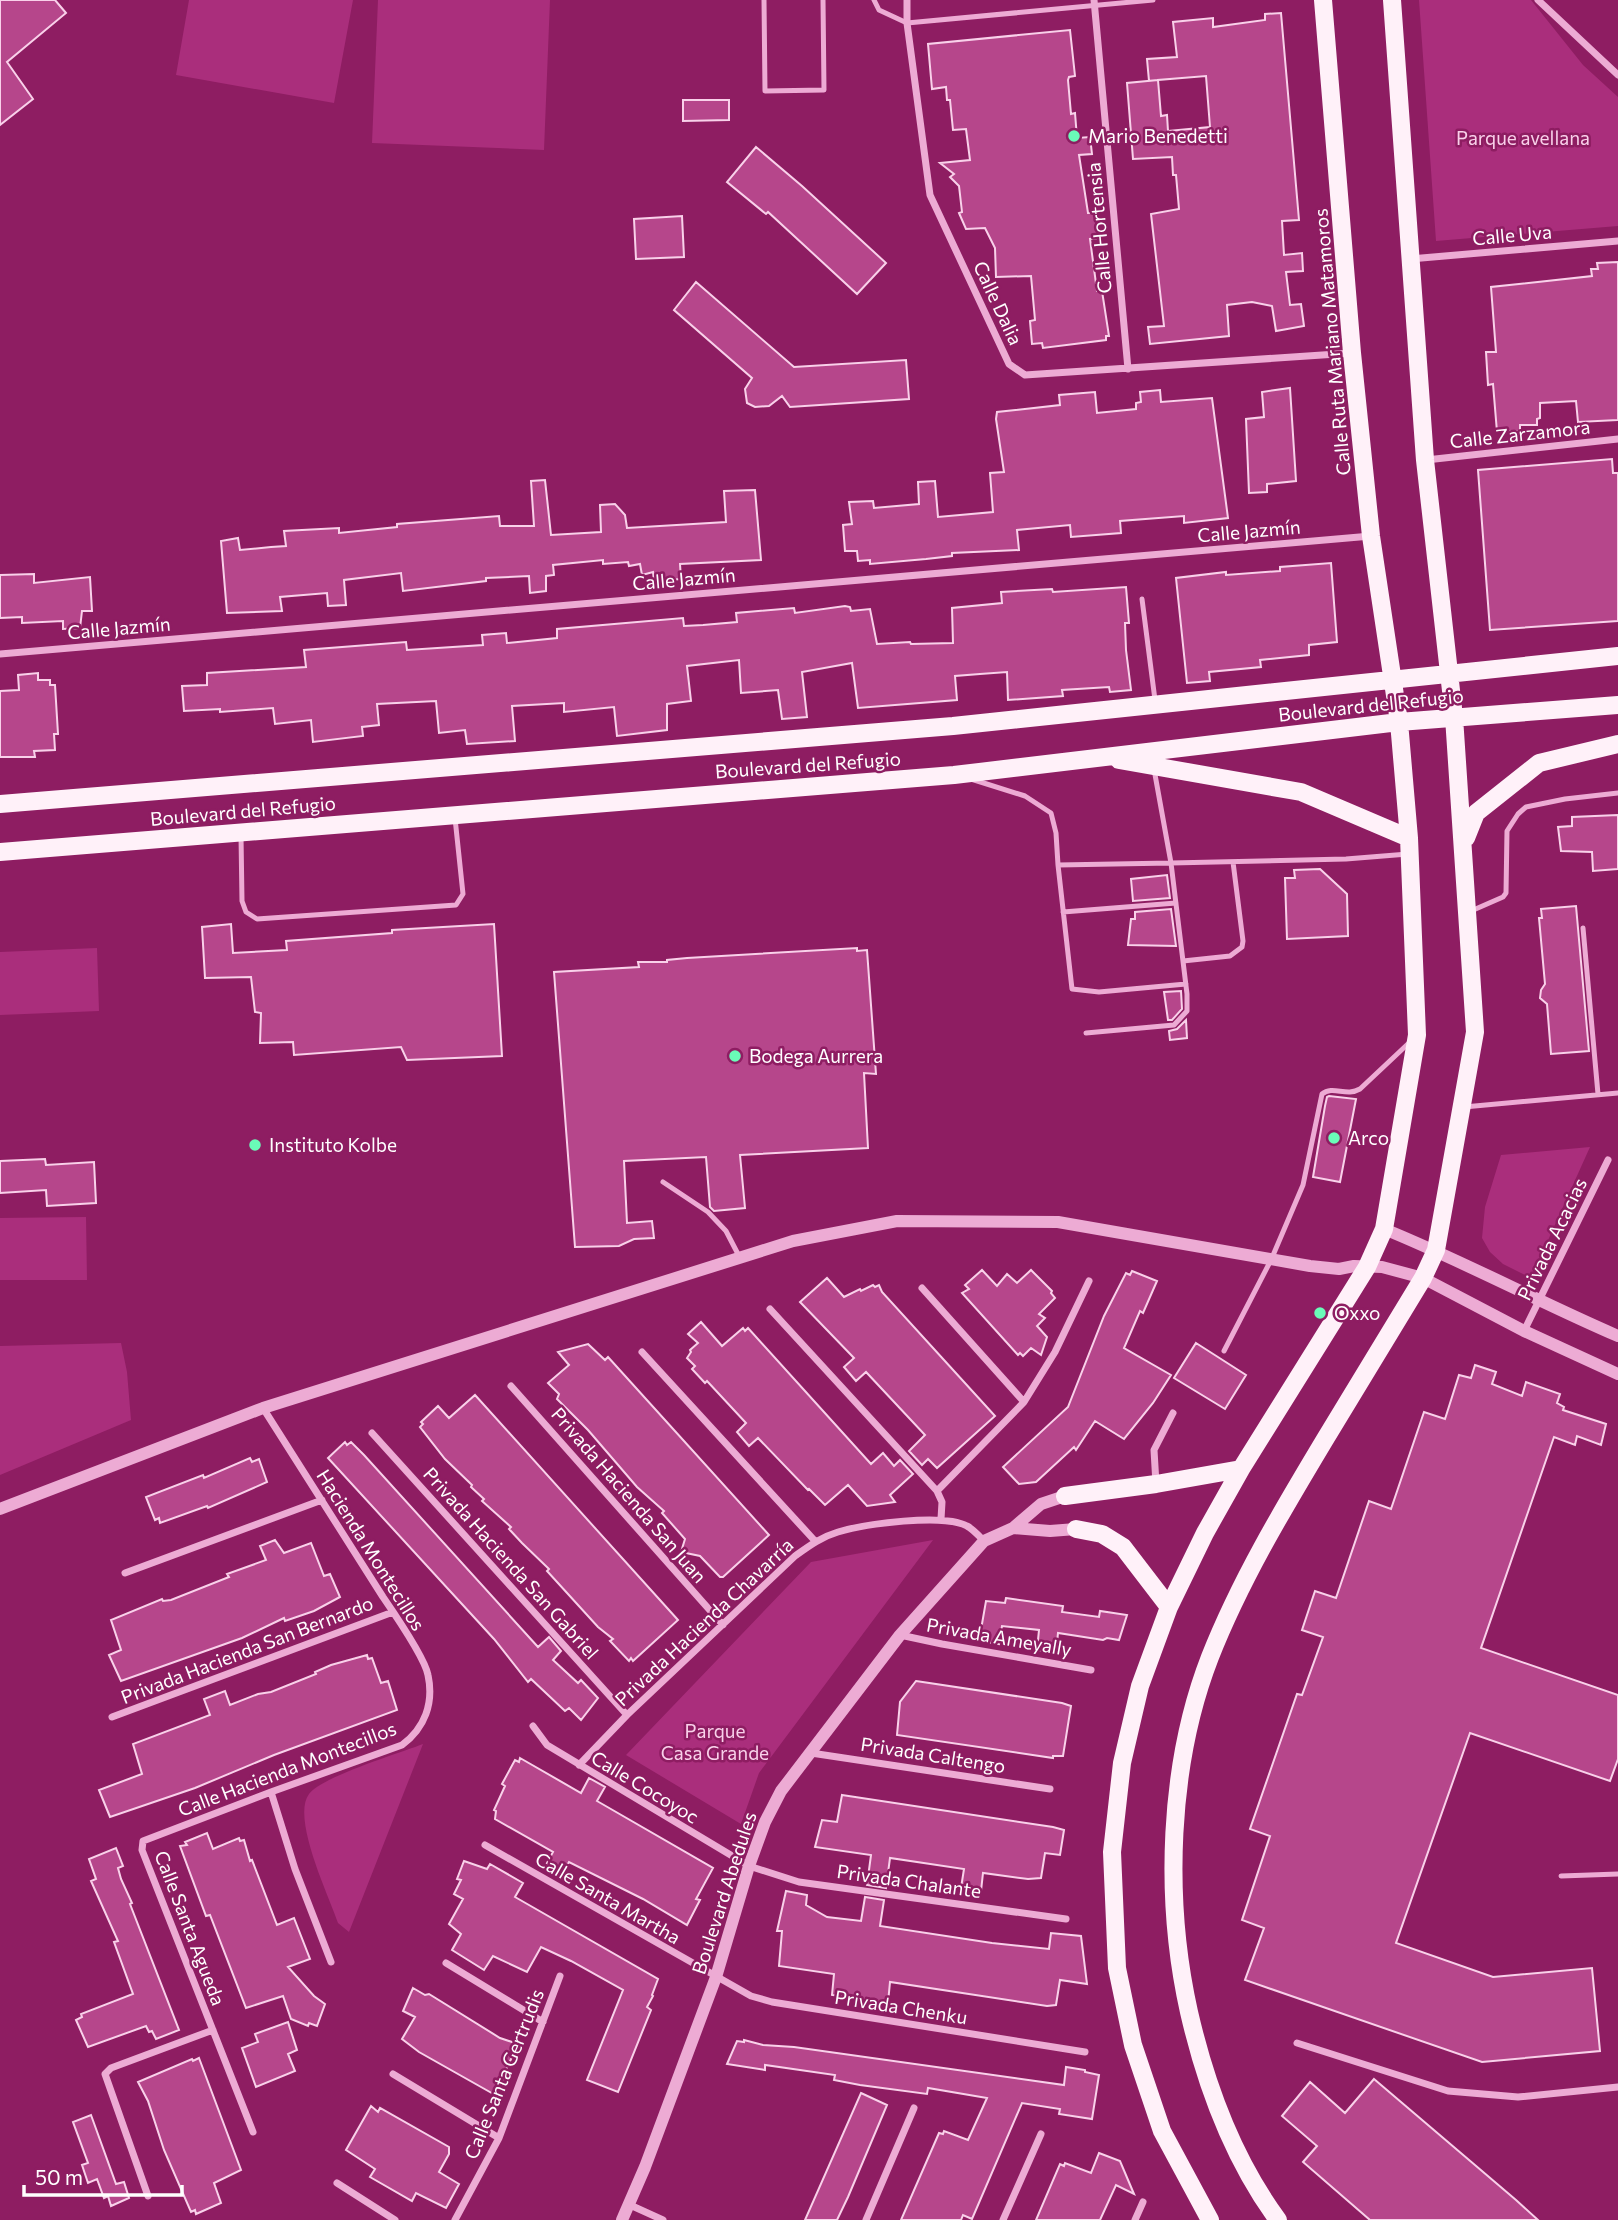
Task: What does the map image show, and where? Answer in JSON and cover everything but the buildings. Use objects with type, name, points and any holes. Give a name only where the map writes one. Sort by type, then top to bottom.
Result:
[{"type":"main road","name":"Calle Ruta Mariano Matamoros","points":[[1210,2220],[1162,2130],[1133,2045],[1117,1968],[1112,1852],[1122,1763],[1140,1686],[1169,1607],[1205,1533],[1241,1469],[1367,1267],[1384,1229],[1417,1035],[1409,846],[1399,722],[1371,536],[1352,353],[1323,0]]},
{"type":"main road","points":[[1278,2220],[1260,2196],[1225,2127],[1198,2050],[1180,1970],[1172,1882],[1176,1803],[1189,1731],[1209,1660],[1239,1590],[1273,1527],[1423,1278],[1436,1250],[1475,1032],[1454,717],[1425,460],[1392,0]]},
{"type":"main road","name":"Boulevard del Refugio","points":[[0,804],[953,726],[1618,656]]},
{"type":"main road","name":"Boulevard del Refugio","points":[[0,852],[954,775],[1106,757],[1153,759],[1399,722],[1618,705]]},
{"type":"main road","points":[[1464,844],[1476,813],[1539,763],[1618,744]]},
{"type":"main road","points":[[1153,759],[1301,792],[1409,846]]},
{"type":"main road","points":[[1065,1496],[1241,1469]]},
{"type":"main road","points":[[1076,1529],[1102,1534],[1123,1547],[1169,1607]]},
{"type":"street","name":"Calle Dalia","points":[[907,0],[907,23],[930,195],[1009,364],[1025,375],[1352,353]]},
{"type":"street","points":[[1538,0],[1618,75]]},
{"type":"street","name":"Calle Hortensia","points":[[1094,4],[1128,369]]},
{"type":"street","name":"Calle Uva","points":[[1409,259],[1618,241]]},
{"type":"street","name":"Calle Zarzamora","points":[[1425,460],[1618,439]]},
{"type":"street","name":"Calle Jazmín","points":[[0,654],[1371,536]]},
{"type":"street","name":"Privada Acacias","points":[[1524,1331],[1608,1160]]},
{"type":"street","points":[[0,1509],[263,1408],[793,1241],[897,1222],[1071,1224],[1271,1260],[1339,1269],[1382,1267],[1423,1278],[1524,1331],[1618,1374]]},
{"type":"street","points":[[1384,1229],[1436,1250],[1539,1301],[1618,1336]]},
{"type":"street","points":[[937,1491],[1024,1402],[1051,1361],[1089,1281]]},
{"type":"street","points":[[922,1288],[1024,1402]]},
{"type":"street","points":[[770,1309],[937,1491],[942,1502],[942,1519]]},
{"type":"street","points":[[642,1352],[814,1541]]},
{"type":"street","name":"Privada Hacienda San Juan","points":[[511,1386],[723,1625]]},
{"type":"street","name":"Hacienda Montecillos","points":[[263,1408],[393,1612],[428,1672],[431,1695],[426,1715]]},
{"type":"street","points":[[1156,1484],[1154,1450],[1173,1413]]},
{"type":"street","name":"Privada Hacienda San Gabriel","points":[[372,1433],[627,1714]]},
{"type":"street","name":"Boulevard Abedules","points":[[622,2220],[716,1977],[765,1822],[781,1791],[901,1635],[984,1541],[1013,1528],[1041,1504],[1065,1496]]},
{"type":"street","points":[[125,1573],[321,1500]]},
{"type":"street","name":"Privada Hacienda Chavarría","points":[[579,1765],[627,1714],[814,1541],[837,1532],[873,1525],[942,1519],[967,1526],[984,1541]]},
{"type":"street","name":"Boulevard Abedules","points":[[1013,1528],[1050,1531],[1076,1529]]},
{"type":"street","name":"Privada Hacienda San Bernardo","points":[[112,1717],[393,1612]]},
{"type":"street","name":"Privada Ameyally","points":[[901,1635],[1091,1670]]},
{"type":"street","name":"Calle Hacienda Montecillos","points":[[147,1839],[402,1745],[417,1734],[426,1715]]},
{"type":"street","name":"Calle Cocoyoc","points":[[533,1727],[547,1745],[749,1866]]},
{"type":"street","name":"Privada Caltengo","points":[[811,1753],[1050,1789]]},
{"type":"street","points":[[271,1792],[295,1869],[331,1962]]},
{"type":"street","name":"Calle Santa Agueda","points":[[147,1839],[142,1850],[253,2132]]},
{"type":"street","name":"Calle Santa Martha","points":[[485,1845],[716,1977]]},
{"type":"street","name":"Privada Chalante","points":[[749,1866],[799,1882],[1066,1919]]},
{"type":"street","points":[[446,1963],[543,2022]]},
{"type":"street","name":"Calle Santa Gertrudis","points":[[455,2220],[499,2137],[560,1976]]},
{"type":"street","name":"Privada Chenku","points":[[716,1977],[751,1996],[772,2002],[1085,2052]]},
{"type":"street","name":"Calle Santa Agueda","points":[[148,2196],[105,2074],[111,2068],[213,2030]]},
{"type":"street","points":[[1297,2043],[1448,2091],[1473,2095],[1518,2097],[1618,2087]]},
{"type":"street","points":[[393,2074],[499,2137]]},
{"type":"street","points":[[866,2220],[914,2108]]},
{"type":"street","points":[[1003,2220],[1041,2134]]},
{"type":"street","points":[[337,2183],[395,2220]]},
{"type":"street","points":[[1135,2220],[1143,2202]]},
{"type":"street","points":[[630,2205],[663,2220]]},
{"type":"lane","points":[[764,0],[765,91],[824,90],[823,0]]},
{"type":"lane","points":[[874,0],[879,10],[907,23],[1153,0]]},
{"type":"lane","points":[[1142,599],[1155,705]]},
{"type":"lane","points":[[1086,1033],[1174,1025],[1187,1011],[1171,863],[1153,759]]},
{"type":"lane","points":[[954,775],[1025,796],[1051,813],[1056,833],[1072,989],[1099,992],[1186,984]]},
{"type":"lane","points":[[1468,912],[1503,897],[1506,893],[1507,831],[1512,821],[1526,807],[1618,793]]},
{"type":"lane","points":[[240,832],[242,901],[246,912],[257,919],[456,905],[463,894],[455,814]]},
{"type":"lane","points":[[1058,866],[1233,862],[1409,846]]},
{"type":"lane","points":[[1183,961],[1230,956],[1242,947],[1233,862]]},
{"type":"lane","points":[[1063,912],[1176,903]]},
{"type":"lane","points":[[1583,928],[1598,1094]]},
{"type":"lane","points":[[1224,1351],[1271,1260],[1303,1185],[1322,1094],[1331,1090],[1353,1093],[1417,1035]]},
{"type":"lane","points":[[1461,1108],[1618,1093]]},
{"type":"lane","points":[[663,1182],[708,1212],[726,1231],[740,1258]]},
{"type":"lane","points":[[1560,1875],[1618,1874]]},
{"type":"green space","points":[[189,0],[353,0],[334,103],[176,75]]},
{"type":"green space","points":[[378,0],[550,0],[544,150],[372,143]]},
{"type":"green space","name":"Parque avellana","points":[[1419,0],[1531,0],[1583,65],[1618,97],[1618,226],[1436,241]]},
{"type":"green space","points":[[97,948],[99,1011],[0,1015],[0,952]]},
{"type":"green space","points":[[1590,1147],[1531,1278],[1503,1264],[1490,1252],[1482,1238],[1485,1207],[1501,1155]]},
{"type":"green space","points":[[86,1217],[87,1280],[0,1280],[0,1218]]},
{"type":"green space","points":[[121,1343],[127,1372],[131,1420],[0,1475],[0,1346]]},
{"type":"green space","name":"Parque Casa Grande","points":[[933,1540],[759,1773],[741,1824],[626,1755],[811,1562]]},
{"type":"green space","points":[[423,1744],[349,1932],[338,1923],[313,1857],[305,1820],[305,1805],[309,1794],[316,1787],[344,1773]]},
{"type":"place","name":"Mario Benedetti","points":[[1074,136]]},
{"type":"place","name":"Bodega Aurrera","points":[[735,1056]]},
{"type":"place","name":"Arco","points":[[1334,1138]]},
{"type":"place","name":"Instituto Kolbe","points":[[255,1145]]},
{"type":"place","name":"Oxxo","points":[[1320,1313]]}]
